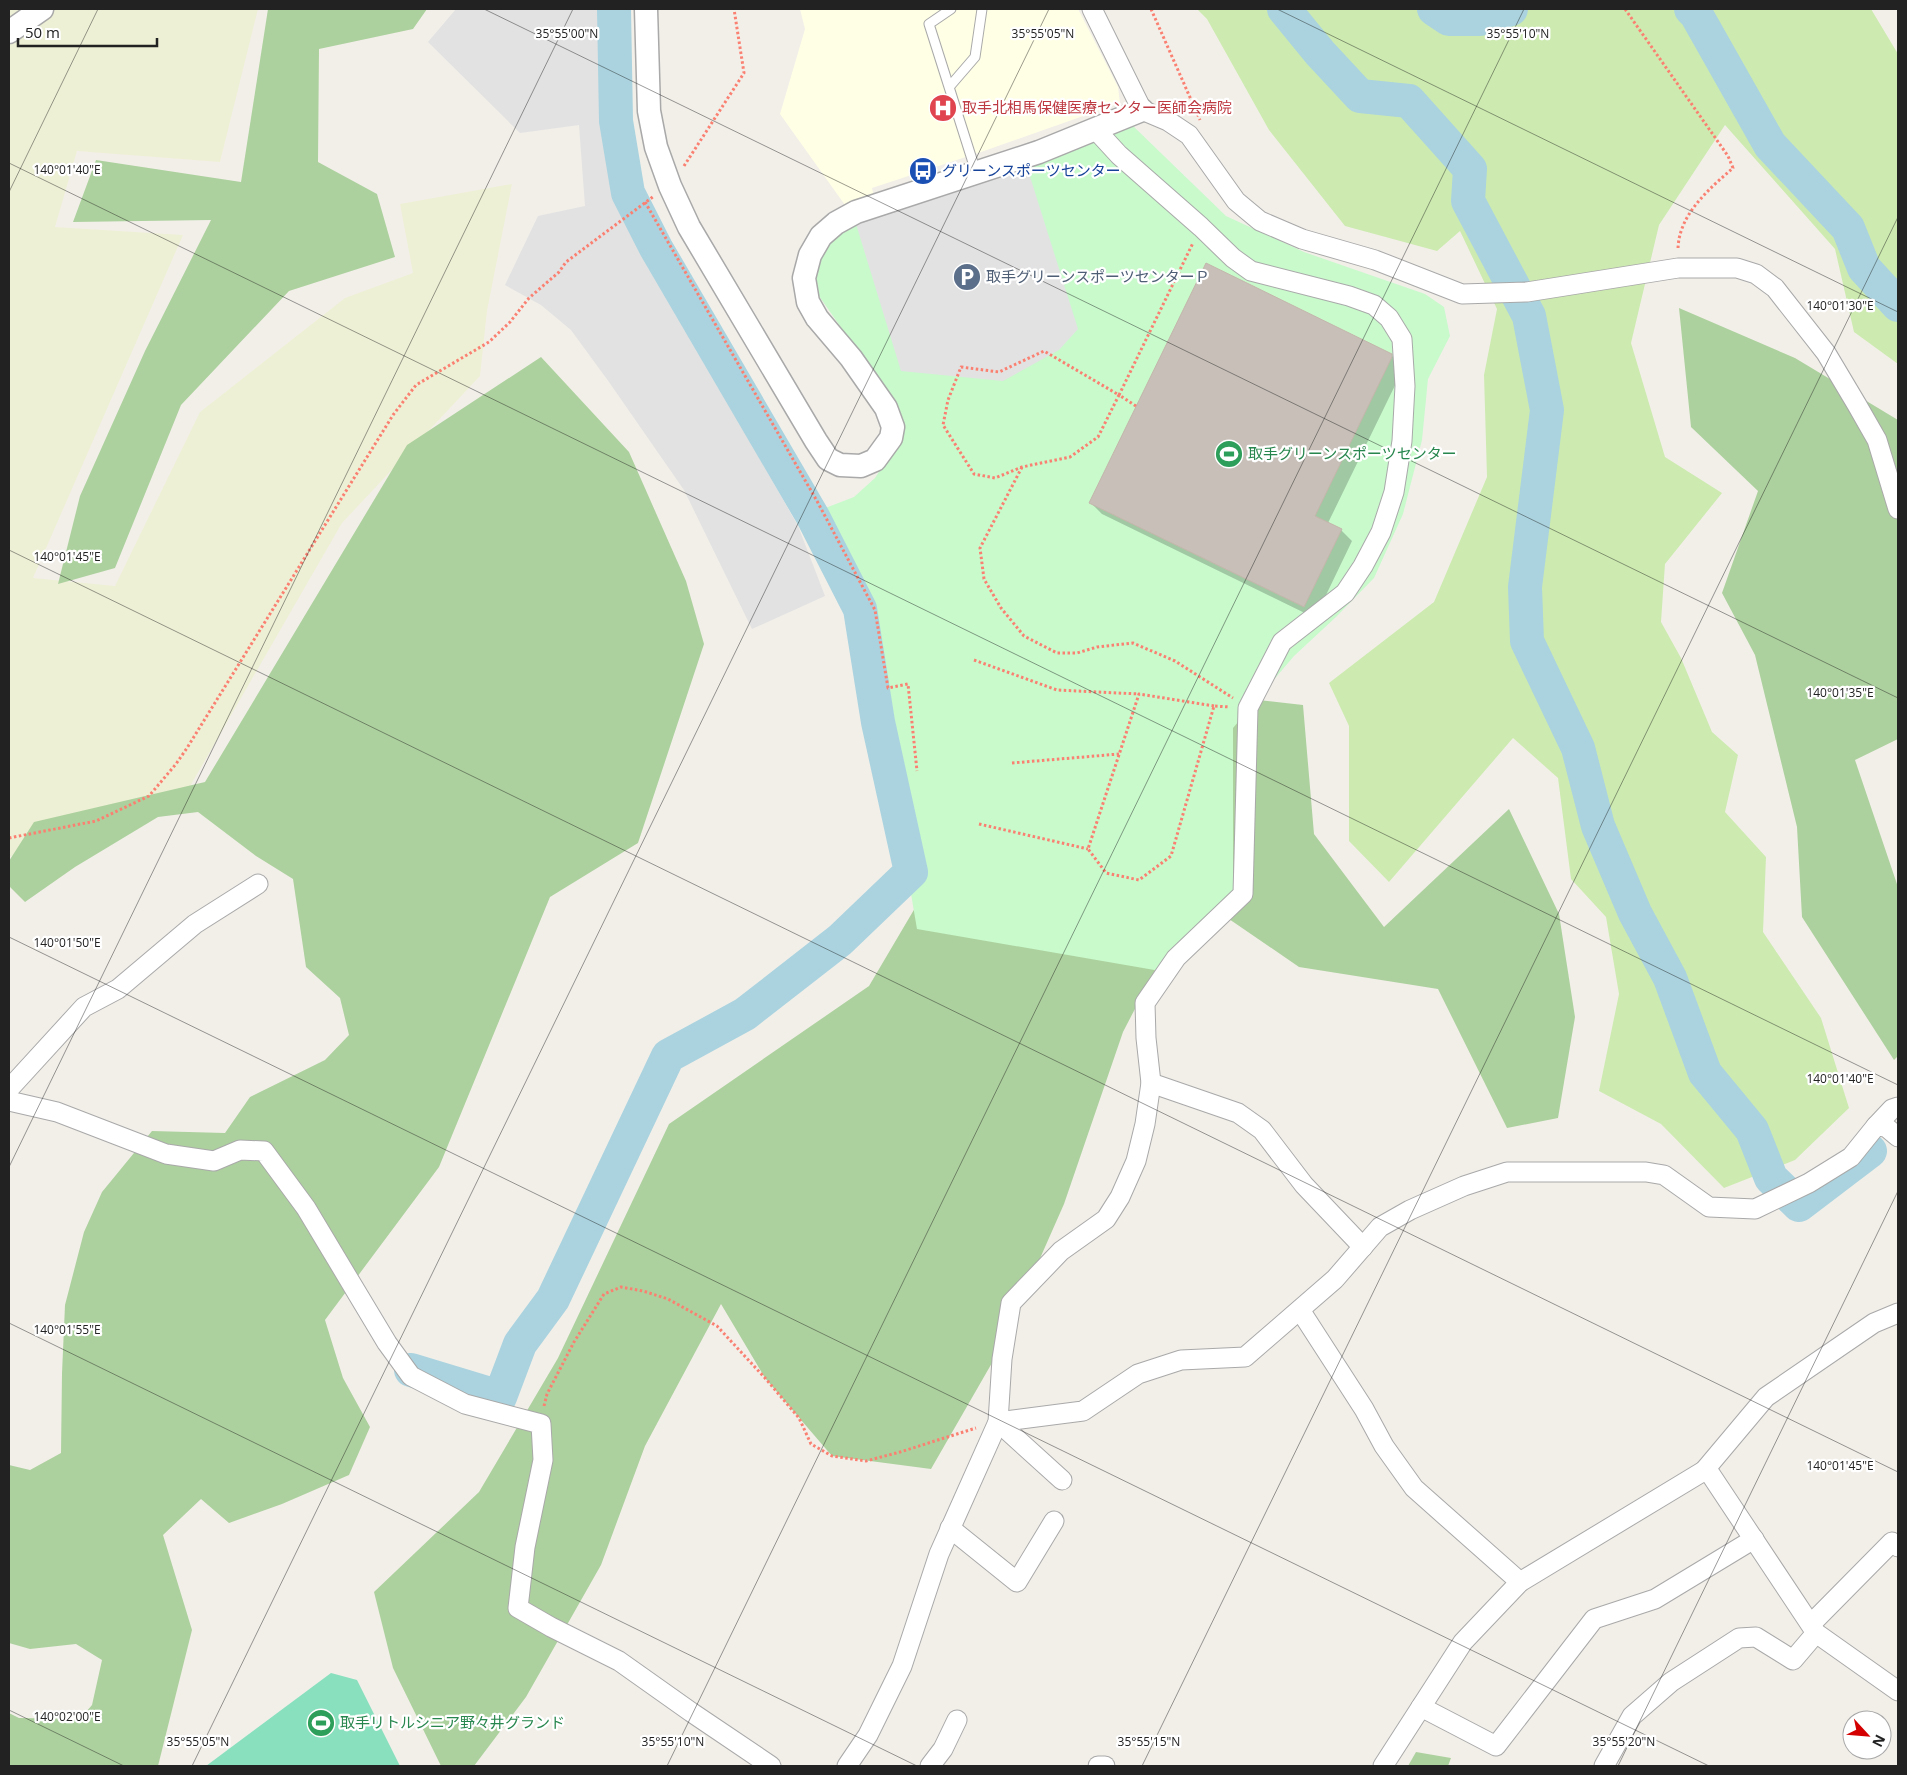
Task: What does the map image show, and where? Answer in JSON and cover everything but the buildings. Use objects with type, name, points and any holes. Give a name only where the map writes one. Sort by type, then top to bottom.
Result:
[{"type":"street","points":[[9,32],[42,9]]},
{"type":"street","points":[[646,9],[649,112],[656,147],[670,186],[689,227],[828,459],[840,465],[861,466],[875,460],[891,438],[893,427],[886,408],[808,302],[804,278],[810,255],[821,236],[836,223],[856,212],[1039,152],[1142,110]]},
{"type":"street","points":[[1092,9],[1142,110],[1168,122],[1189,135],[1236,201],[1260,221],[1302,239],[1375,260],[1462,294],[1527,292],[1678,268],[1737,268],[1756,274],[1775,288],[1826,353],[1877,440],[1898,509]]},
{"type":"street","points":[[847,1766],[868,1735],[902,1666],[939,1554],[998,1422],[1002,1359],[1011,1303],[1061,1252],[1106,1219],[1116,1204],[1136,1161],[1145,1124],[1151,1083],[1146,1038],[1145,1003],[1176,958],[1243,894],[1248,708],[1282,642],[1345,593],[1363,566],[1381,532],[1394,492],[1402,441],[1405,386],[1402,339],[1389,318],[1374,306],[1349,296],[1250,271],[1233,258],[1201,227],[1119,155],[1096,130]]},
{"type":"street","points":[[9,1089],[84,1007],[118,990],[195,924],[258,884]]},
{"type":"street","points":[[1151,1083],[1238,1113],[1262,1130],[1304,1185],[1363,1247]]},
{"type":"street","points":[[9,1101],[57,1112],[166,1154],[214,1161],[240,1150],[264,1150],[306,1208],[387,1343],[411,1376],[464,1404],[541,1424],[543,1460],[525,1547],[518,1608],[619,1661],[771,1766]]},
{"type":"street","points":[[998,1422],[1083,1411],[1138,1374],[1181,1360],[1245,1356],[1335,1279],[1380,1227],[1410,1210],[1464,1186],[1507,1172],[1646,1172],[1664,1175],[1709,1207],[1755,1209],[1809,1183],[1851,1157],[1876,1126],[1892,1109],[1898,1107]]},
{"type":"street","points":[[1876,1126],[1886,1127],[1898,1137]]},
{"type":"street","points":[[1300,1310],[1364,1409],[1384,1446],[1414,1488],[1520,1582]]},
{"type":"street","points":[[1703,1472],[1766,1397],[1874,1323],[1898,1313]]},
{"type":"street","points":[[998,1422],[1062,1480]]},
{"type":"street","points":[[1383,1766],[1463,1642],[1520,1582],[1707,1469],[1814,1628],[1898,1691]]},
{"type":"street","points":[[950,1528],[1017,1582],[1054,1521]]},
{"type":"street","points":[[1420,1707],[1496,1746],[1594,1619],[1655,1599],[1754,1540]]},
{"type":"street","points":[[1604,1766],[1632,1716],[1671,1682],[1739,1638],[1756,1637],[1793,1660],[1814,1628],[1892,1542],[1898,1547]]},
{"type":"street","points":[[930,1766],[943,1749],[957,1720]]},
{"type":"street","points":[[1098,1766],[1105,1766]]},
{"type":"lane","points":[[951,9],[930,24],[976,172]]},
{"type":"lane","points":[[950,86],[974,57],[982,9]]},
{"type":"path","points":[[9,838],[96,821],[149,796],[187,748],[393,415],[416,385],[489,342],[510,322],[529,298],[559,272],[566,262],[645,202],[670,186],[744,73],[734,9]]},
{"type":"path","points":[[1151,9],[1201,122]]},
{"type":"path","points":[[1625,9],[1728,156],[1733,168],[1706,191],[1690,212],[1678,238],[1678,268]]},
{"type":"path","points":[[645,202],[817,501],[875,610],[888,688],[908,684],[917,771]]},
{"type":"path","points":[[1136,406],[1119,395],[1044,351],[999,372],[961,367],[948,400],[943,425],[974,474],[995,478],[1022,467],[1070,457],[1098,437],[1119,395],[1201,227]]},
{"type":"path","points":[[1022,467],[980,548],[984,579],[1001,608],[1024,636],[1057,653],[1077,653],[1097,647],[1134,643],[1175,661],[1248,708]]},
{"type":"path","points":[[974,660],[1056,690],[1139,694],[1214,706],[1248,708]]},
{"type":"path","points":[[1088,850],[1139,694]]},
{"type":"path","points":[[979,824],[1088,850],[1106,873],[1139,880],[1171,856],[1214,706]]},
{"type":"path","points":[[1012,763],[1119,754]]},
{"type":"path","points":[[541,1424],[540,1426],[547,1394],[574,1342],[604,1294],[621,1287],[643,1291],[668,1299],[717,1326],[799,1418],[811,1444],[832,1456],[866,1461],[998,1422]]},
{"type":"shaded area","points":[[9,9],[258,9],[220,162],[77,151],[55,227],[183,235],[33,578],[115,586],[200,412],[345,298],[413,273],[400,204],[512,184],[487,311],[480,376],[342,523],[185,795],[14,857],[9,856]]},
{"type":"shaded area","points":[[456,9],[601,9],[606,112],[614,190],[636,240],[798,526],[825,596],[752,629],[684,490],[609,382],[571,330],[541,305],[505,285],[538,216],[585,206],[579,125],[520,133],[428,42]]},
{"type":"shaded area","name":"取手北相馬保健医療センター医師会病院","points":[[800,9],[1078,9],[1118,87],[1120,103],[872,188],[874,197],[845,205],[780,114],[805,29]]},
{"type":"shaded area","name":"取手グリーンスポーツセンターＰ","points":[[1027,167],[1078,329],[1059,350],[1003,381],[901,371],[856,224]]},
{"type":"green space","points":[[268,9],[427,9],[413,29],[319,49],[318,162],[377,194],[395,257],[289,291],[181,405],[115,568],[58,584],[80,496],[145,351],[211,220],[73,222],[96,160],[241,182]]},
{"type":"green space","points":[[1197,9],[1871,9],[1898,54],[1898,364],[1854,332],[1835,249],[1725,125],[1659,225],[1631,343],[1665,457],[1722,493],[1665,564],[1661,622],[1681,658],[1712,732],[1738,755],[1725,812],[1766,857],[1763,932],[1821,1018],[1849,1108],[1795,1160],[1724,1188],[1661,1124],[1599,1091],[1619,994],[1606,917],[1571,879],[1558,778],[1513,738],[1389,882],[1349,841],[1349,726],[1329,683],[1434,602],[1487,477],[1484,375],[1497,309],[1460,231],[1437,251],[1345,226],[1269,130],[1207,19]]},
{"type":"green space","name":"取手グリーンスポーツセンター","points":[[1132,125],[1226,216],[1304,252],[1425,294],[1444,307],[1450,336],[1428,379],[1422,440],[1403,514],[1374,578],[1294,656],[1233,728],[1233,909],[1166,972],[917,929],[865,625],[807,515],[854,497],[875,478],[901,437],[858,352],[819,296],[816,275],[823,254],[833,237],[856,223]]},
{"type":"green space","points":[[1679,308],[1795,358],[1898,420],[1898,739],[1855,760],[1898,887],[1898,1056],[1894,1060],[1802,917],[1797,827],[1755,655],[1722,593],[1758,491],[1691,427]]},
{"type":"green space","points":[[541,357],[629,452],[686,581],[704,644],[638,843],[550,897],[439,1167],[325,1320],[343,1378],[370,1427],[349,1475],[282,1504],[229,1523],[201,1499],[163,1535],[192,1630],[158,1766],[9,1766],[9,1713],[19,1718],[80,1719],[92,1705],[102,1660],[76,1644],[30,1649],[9,1643],[9,1465],[30,1470],[61,1453],[65,1305],[84,1232],[102,1192],[152,1131],[225,1133],[250,1097],[325,1060],[349,1035],[340,998],[306,967],[293,879],[256,856],[198,812],[158,817],[75,867],[25,902],[9,886],[9,861],[34,822],[205,782],[407,445]]},
{"type":"green space","points":[[1032,675],[1303,705],[1314,834],[1384,927],[1509,809],[1559,914],[1575,1017],[1558,1118],[1507,1128],[1438,989],[1299,967],[1194,895],[1123,1032],[1064,1204],[1000,1349],[931,1469],[832,1456],[765,1378],[721,1304],[645,1446],[601,1565],[526,1697],[474,1766],[441,1766],[393,1668],[374,1592],[479,1492],[558,1358],[669,1124],[869,986],[948,852]]},
{"type":"green space","name":"取手リトルシニア野々井グランド","points":[[331,1673],[357,1680],[400,1766],[206,1766]]},
{"type":"green space","points":[[1416,1752],[1451,1758],[1448,1766],[1408,1766]]},
{"type":"waterway","points":[[411,1370],[500,1397],[520,1344],[553,1299],[668,1056],[745,1014],[840,940],[911,872],[878,722],[860,609],[813,517],[656,248],[628,193],[616,121],[614,9]]},
{"type":"waterway","points":[[1284,9],[1320,53],[1360,96],[1409,101],[1470,169],[1468,201],[1529,316],[1547,410],[1525,587],[1527,641],[1578,748],[1598,826],[1635,913],[1670,978],[1705,1073],[1752,1130],[1771,1178],[1799,1205],[1870,1151]]},
{"type":"waterway","points":[[1434,9],[1449,19],[1480,19],[1511,9]]},
{"type":"waterway","points":[[1691,9],[1696,14],[1770,145],[1848,228],[1864,268],[1898,305]]},
{"type":"place","name":"取手北相馬保健医療センター医師会病院","points":[[943,108]]},
{"type":"place","name":"グリーンスポーツセンター","points":[[923,171]]},
{"type":"place","name":"取手グリーンスポーツセンターＰ","points":[[967,277]]},
{"type":"place","name":"取手グリーンスポーツセンター","points":[[1229,454]]},
{"type":"place","name":"取手リトルシニア野々井グランド","points":[[321,1723]]}]
